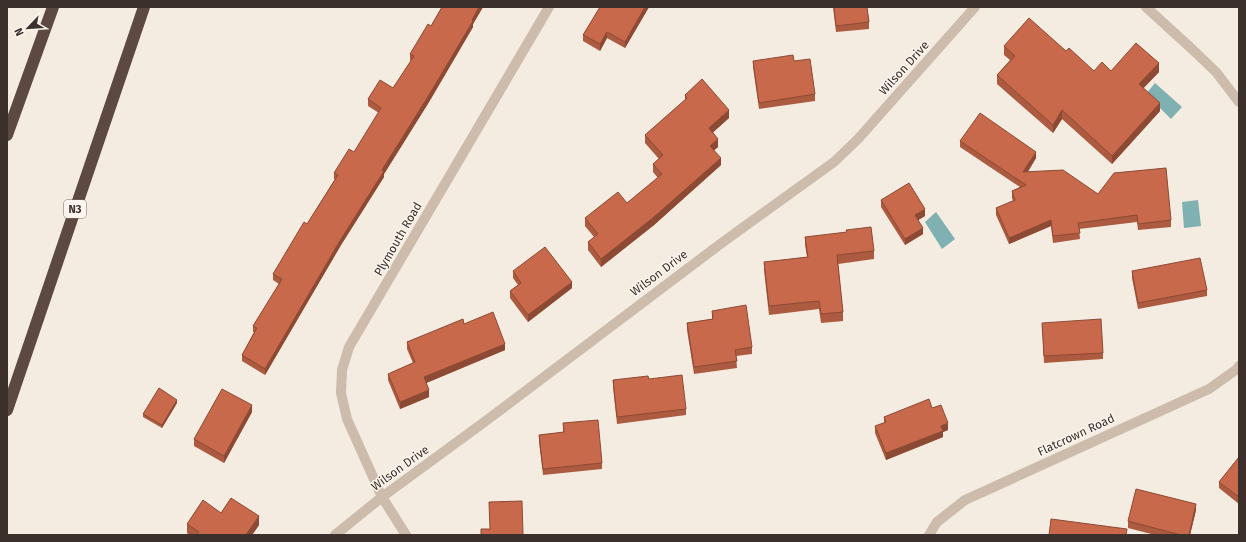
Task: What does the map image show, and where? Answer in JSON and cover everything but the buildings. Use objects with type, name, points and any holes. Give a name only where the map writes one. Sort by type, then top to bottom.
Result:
[{"type":"highway","points":[[7,135],[53,7]]},
{"type":"highway","name":"N3","points":[[7,410],[144,7]]},
{"type":"street","name":"Plymouth Road","points":[[406,535],[382,497],[347,419],[341,393],[342,370],[349,347],[549,7]]},
{"type":"street","name":"Wilson Drive","points":[[335,535],[382,497],[483,423],[723,242],[834,162],[858,140],[976,7]]},
{"type":"street","points":[[1146,7],[1216,72],[1239,102]]},
{"type":"street","name":"Flatcrown Road","points":[[929,535],[937,522],[965,500],[1209,389],[1239,366]]},
{"type":"water","points":[[1155,83],[1182,107],[1171,119],[1146,94]]},
{"type":"water","points":[[1198,200],[1201,226],[1184,228],[1182,202]]},
{"type":"water","points":[[936,212],[955,239],[942,249],[925,222]]}]
